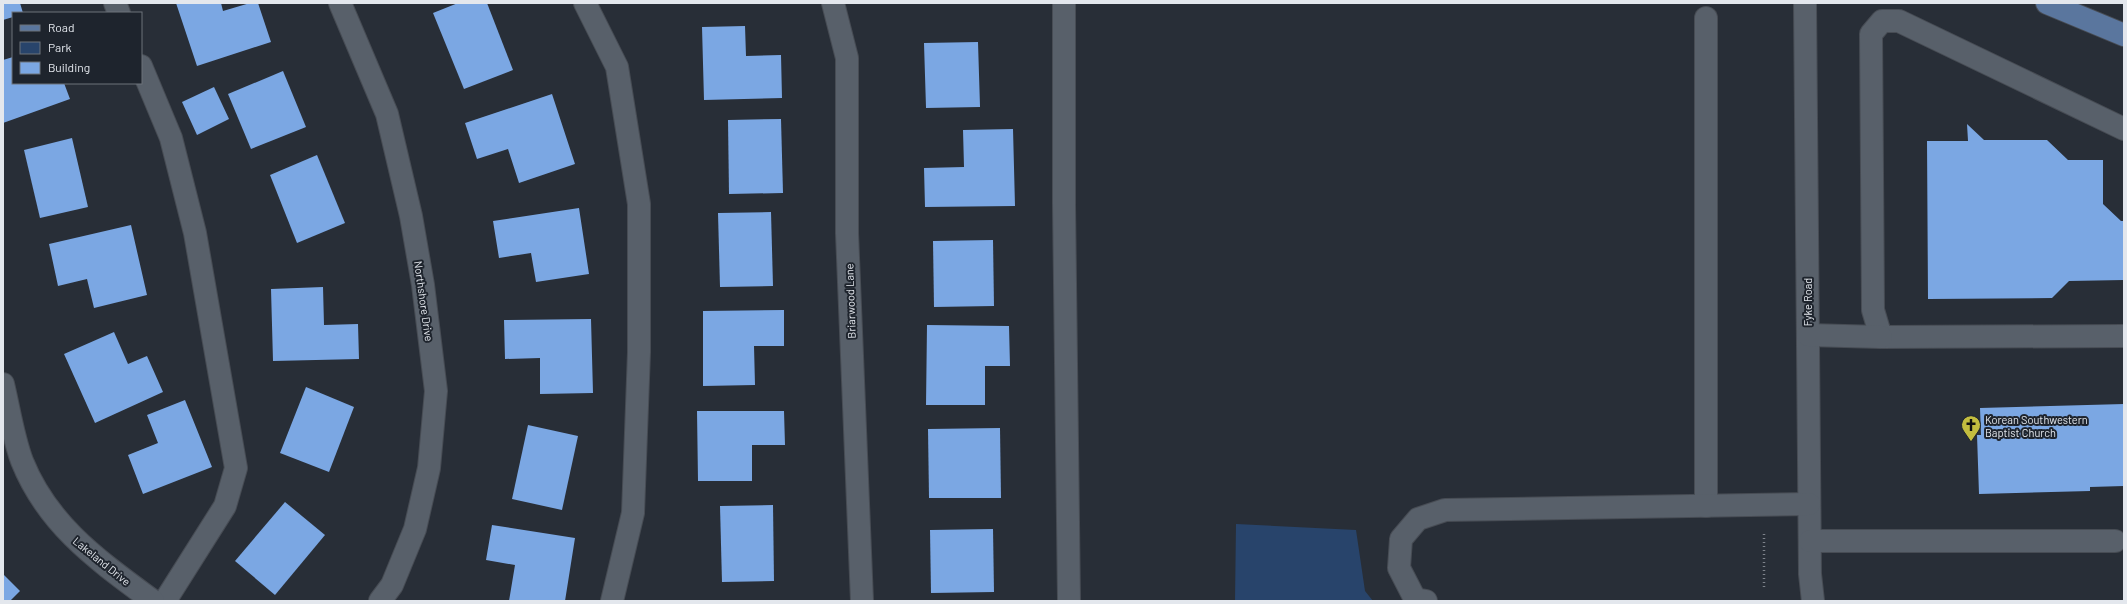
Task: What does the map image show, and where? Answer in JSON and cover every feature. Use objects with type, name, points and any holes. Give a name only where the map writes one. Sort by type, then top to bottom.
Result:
[{"type":"main road","points":[[2047,3],[2124,35]]},
{"type":"street","name":"Northshore Drive","points":[[340,3],[387,114],[411,216],[423,285],[436,391],[429,468],[415,529],[392,585],[380,601]]},
{"type":"street","points":[[585,3],[617,67],[639,204],[639,352],[633,513],[612,601]]},
{"type":"street","name":"Briarwood Lane","points":[[833,3],[847,58],[847,232],[862,601]]},
{"type":"street","points":[[1064,3],[1064,204],[1069,601]]},
{"type":"street","name":"Fyke Road","points":[[1805,3],[1809,504],[1810,574],[1813,601]]},
{"type":"street","points":[[1706,18],[1706,506]]},
{"type":"street","points":[[1881,336],[1874,310],[1871,34],[1882,21],[1899,21],[2124,129]]},
{"type":"street","points":[[142,68],[171,138],[195,233],[236,468],[225,506],[165,601]]},
{"type":"street","points":[[1808,335],[2124,336]]},
{"type":"street","name":"Lakeland Drive","points":[[3,384],[22,460],[43,502],[75,541],[153,601]]},
{"type":"street","points":[[1426,601],[1414,599],[1399,568],[1401,539],[1418,520],[1445,510],[1809,504]]},
{"type":"street","points":[[1810,541],[2115,541]]},
{"type":"path","points":[[1764,531],[1764,587]]},
{"type":"green space","points":[[1236,524],[1356,530],[1365,591],[1373,601],[1235,601]]},
{"type":"building","points":[[3,3],[20,3],[23,12],[12,12],[12,17],[3,20]]},
{"type":"building","points":[[176,3],[221,3],[223,11],[250,3],[258,3],[271,42],[197,66]]},
{"type":"building","points":[[458,3],[487,3],[513,70],[464,89],[433,13]]},
{"type":"building","points":[[745,26],[746,56],[781,55],[782,98],[704,100],[702,27]]},
{"type":"building","points":[[978,42],[980,107],[926,108],[924,43]]},
{"type":"building","points":[[12,57],[12,84],[64,84],[70,99],[3,123],[3,60]]},
{"type":"building","points":[[283,71],[306,127],[251,149],[228,94]]},
{"type":"building","points":[[214,87],[229,119],[197,135],[182,102]]},
{"type":"building","points":[[552,94],[575,164],[519,183],[508,149],[477,159],[465,123]]},
{"type":"building","points":[[781,119],[783,193],[729,194],[728,120]]},
{"type":"building","points":[[1967,124],[1984,140],[2047,140],[2068,160],[2103,160],[2103,204],[2121,221],[2124,221],[2124,280],[2069,281],[2052,298],[1928,299],[1927,141],[1968,141]]},
{"type":"building","points":[[1013,129],[1015,206],[925,207],[924,168],[964,167],[963,130]]},
{"type":"building","points":[[72,138],[88,207],[40,218],[24,150]]},
{"type":"building","points":[[317,155],[345,223],[297,243],[270,175]]},
{"type":"building","points":[[579,208],[589,274],[536,282],[531,253],[499,258],[493,221]]},
{"type":"building","points":[[771,212],[773,286],[720,287],[718,213]]},
{"type":"building","points":[[131,225],[147,295],[94,308],[87,279],[58,286],[49,244]]},
{"type":"building","points":[[993,240],[994,306],[934,307],[933,241]]},
{"type":"building","points":[[323,287],[324,325],[358,324],[359,359],[273,361],[271,289]]},
{"type":"building","points":[[784,310],[784,346],[754,346],[755,385],[703,386],[703,311]]},
{"type":"building","points":[[591,319],[593,393],[540,394],[540,358],[505,359],[504,320]]},
{"type":"building","points":[[927,325],[1009,326],[1010,366],[985,366],[985,405],[926,405]]},
{"type":"building","points":[[114,332],[128,364],[147,356],[163,392],[95,423],[64,354]]},
{"type":"building","points":[[306,387],[354,407],[329,472],[280,453]]},
{"type":"building","points":[[185,400],[212,467],[143,494],[128,455],[158,443],[147,415]]},
{"type":"building","points":[[2124,404],[2124,486],[2090,487],[2090,491],[1979,494],[1977,435],[1981,435],[1980,408]]},
{"type":"building","points":[[697,411],[784,411],[785,445],[752,445],[752,481],[698,481]]},
{"type":"building","points":[[528,425],[578,436],[562,510],[512,499]]},
{"type":"building","points":[[1000,428],[1001,498],[929,498],[928,429]]},
{"type":"building","points":[[285,502],[325,535],[275,595],[235,561]]},
{"type":"building","points":[[773,505],[774,581],[722,582],[720,506]]},
{"type":"building","points":[[492,525],[575,538],[565,601],[509,601],[515,565],[486,560]]},
{"type":"building","points":[[993,529],[994,592],[931,593],[930,530]]},
{"type":"building","points":[[3,574],[20,591],[10,601],[3,601]]},
{"type":"place","name":"Korean Southwestern Baptist Church","points":[[1971,442]]}]
